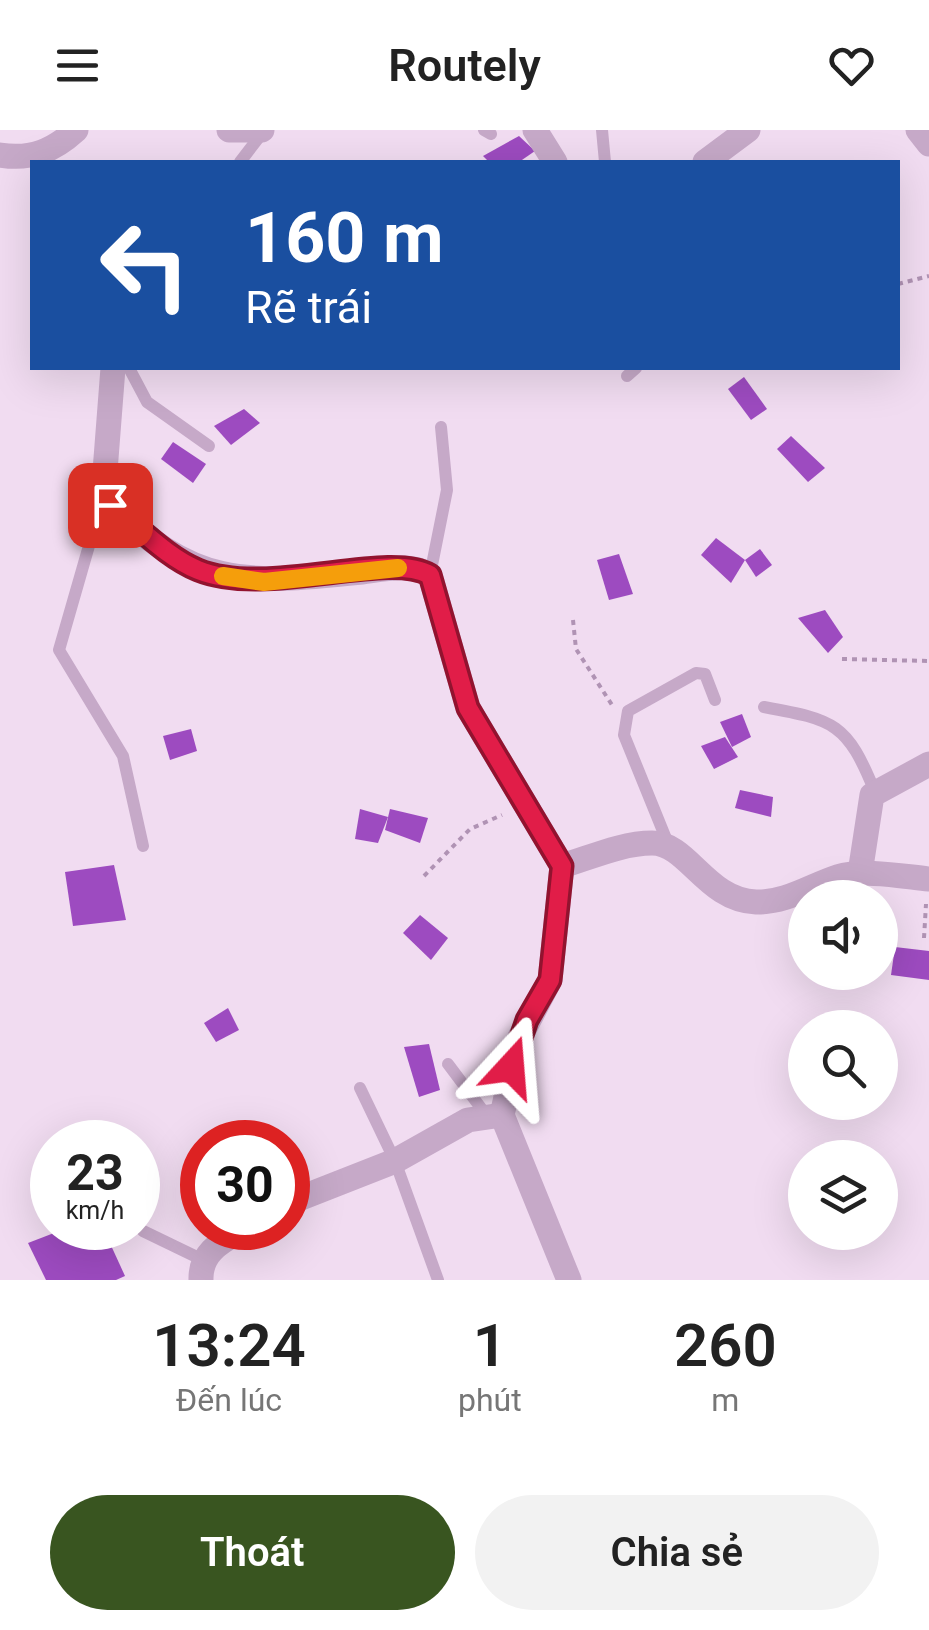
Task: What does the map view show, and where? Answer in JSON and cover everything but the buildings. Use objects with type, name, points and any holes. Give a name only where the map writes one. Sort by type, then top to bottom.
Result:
[{"type":"street","points":[[0,154],[46,158],[76,130]]},
{"type":"street","points":[[229,130],[263,130]]},
{"type":"street","points":[[535,130],[554,160]]},
{"type":"street","points":[[708,160],[748,130]]},
{"type":"street","points":[[918,130],[929,144]]},
{"type":"street","points":[[113,370],[104,498],[173,555],[198,570],[264,582],[405,567],[430,575],[461,694],[562,866],[550,980],[519,1039],[494,1116],[569,1280]]},
{"type":"street","points":[[860,873],[867,808],[875,792],[929,764]]},
{"type":"street","points":[[562,866],[632,846],[669,846],[710,886],[733,898],[757,902],[860,873],[928,879]]},
{"type":"street","points":[[310,1194],[395,1161],[468,1120],[494,1116]]},
{"type":"lane","points":[[241,160],[263,130]]},
{"type":"lane","points":[[602,130],[605,160]]},
{"type":"lane","points":[[130,370],[147,402],[209,446]]},
{"type":"lane","points":[[430,575],[447,490],[440,427]]},
{"type":"lane","points":[[104,498],[58,650],[122,756],[142,846]]},
{"type":"lane","points":[[669,846],[624,735],[624,721],[628,711],[696,673],[705,674],[715,700]]},
{"type":"lane","points":[[764,707],[819,717],[834,724],[853,745],[875,792]]},
{"type":"lane","points":[[448,1064],[494,1116]]},
{"type":"lane","points":[[360,1088],[395,1161],[438,1280]]},
{"type":"lane","points":[[160,1241],[202,1270]]},
{"type":"path","points":[[900,283],[929,276]]},
{"type":"path","points":[[574,620],[576,649],[590,676],[624,721]]},
{"type":"path","points":[[842,659],[929,661]]},
{"type":"path","points":[[424,876],[470,829],[526,808]]},
{"type":"path","points":[[924,938],[928,879]]},
{"type":"slow traffic","points":[[223,576],[264,582],[398,568]]},
{"type":"route","points":[[110,505],[173,555],[198,570],[229,578],[264,582],[405,567],[430,575],[461,694],[562,866],[550,980],[527,1020],[511,1067]]}]
